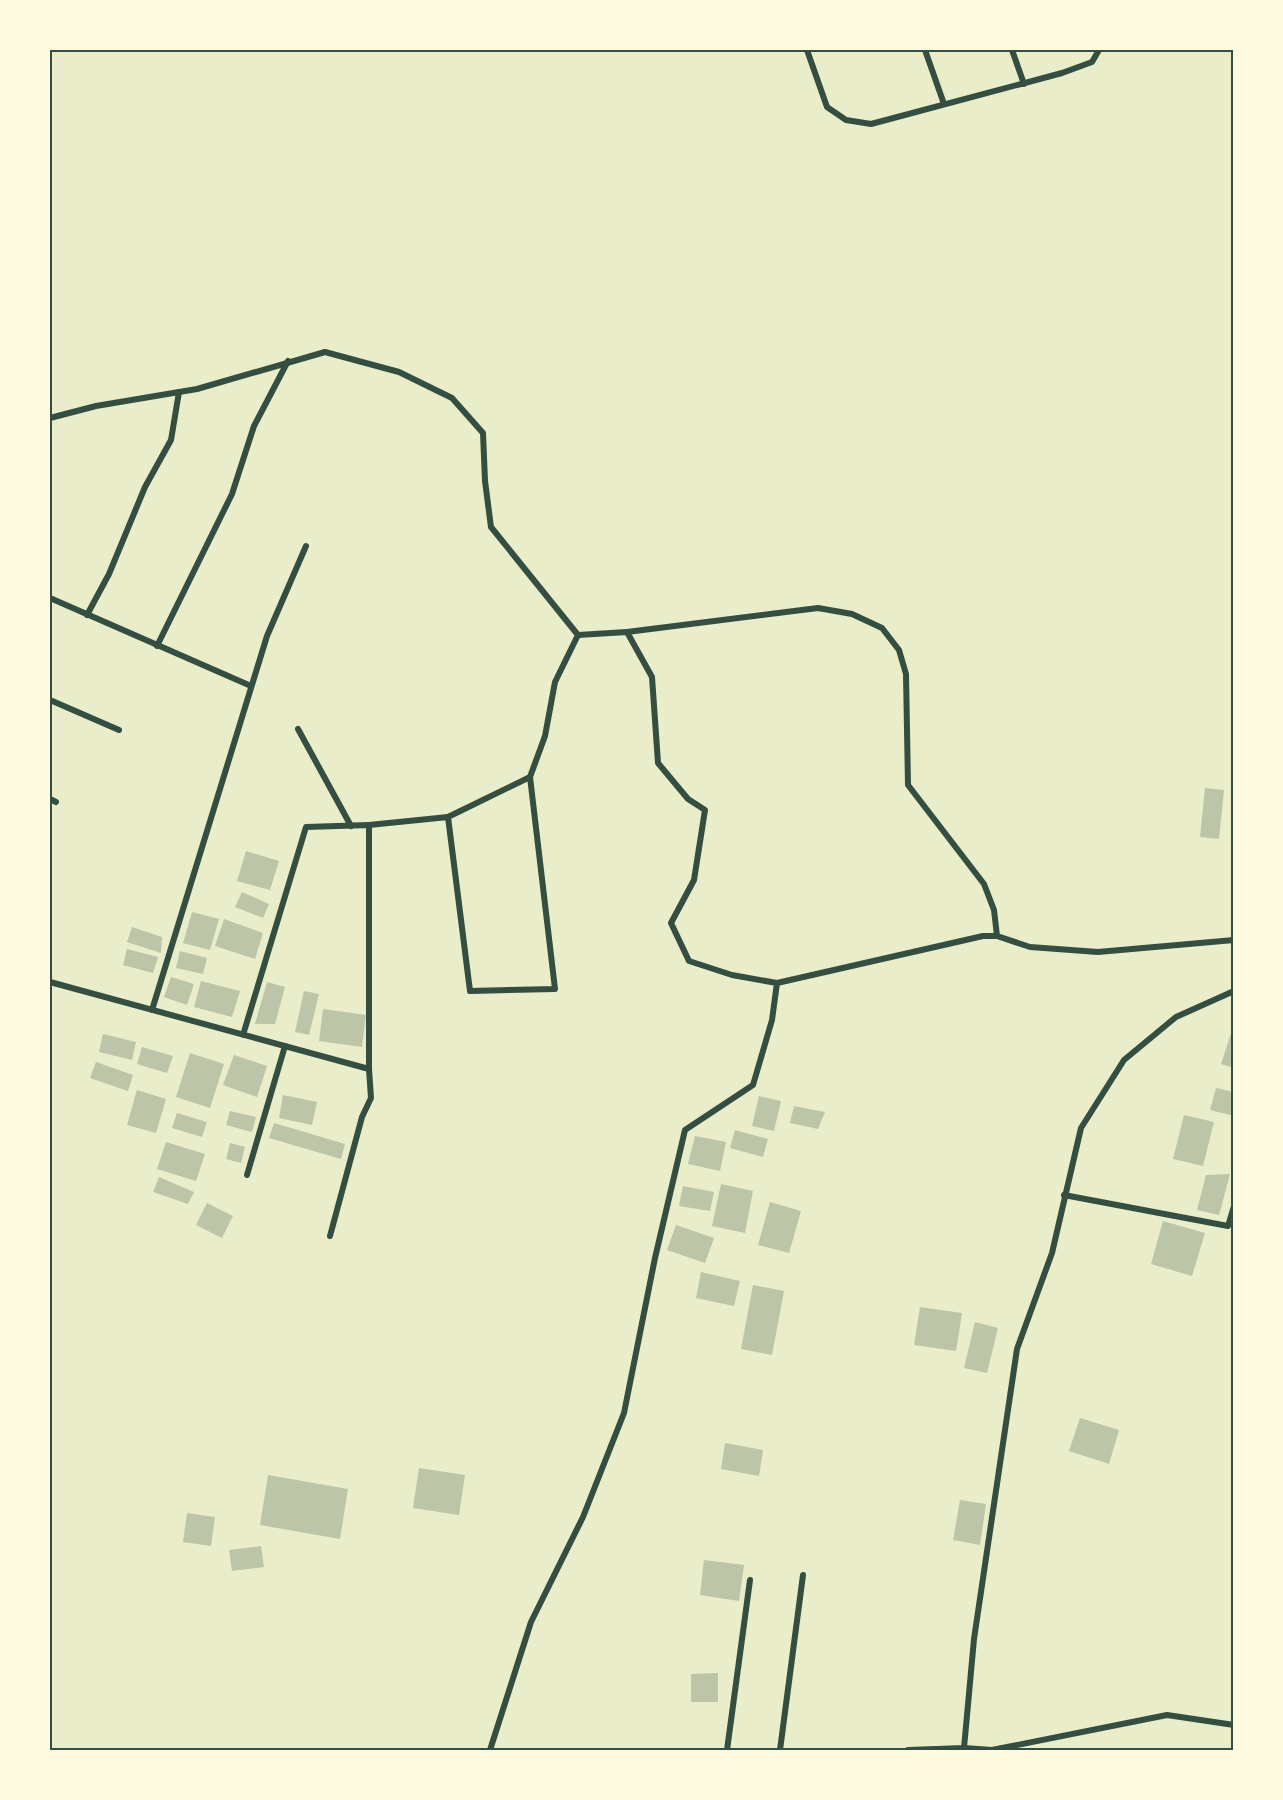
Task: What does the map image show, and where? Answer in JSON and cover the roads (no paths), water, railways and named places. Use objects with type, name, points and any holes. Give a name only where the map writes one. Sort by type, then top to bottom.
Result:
[{"type":"street","points":[[807,50],[827,107],[846,120],[871,123],[1024,84],[1092,62],[1099,50]]},
{"type":"street","points":[[925,50],[944,104]]},
{"type":"street","points":[[1012,50],[1024,84]]},
{"type":"street","points":[[50,418],[96,406],[179,392],[326,352],[399,372],[452,398],[483,433],[485,481],[491,528],[578,635]]},
{"type":"street","points":[[157,646],[232,494],[254,426],[288,361]]},
{"type":"street","points":[[87,615],[109,573],[145,487],[171,440],[179,392]]},
{"type":"street","points":[[152,1010],[267,636],[306,546]]},
{"type":"street","points":[[50,598],[251,686]]},
{"type":"street","points":[[578,635],[627,632],[818,608],[852,614],[882,628],[899,650],[906,674],[908,785],[984,884],[994,910],[997,936]]},
{"type":"street","points":[[627,632],[652,677],[658,763],[688,799],[705,810],[694,880],[671,923],[689,961],[732,975],[777,983],[983,936],[997,936],[1030,946],[1098,952],[1233,940]]},
{"type":"street","points":[[448,817],[470,991],[555,989],[530,777],[545,736],[555,682],[578,635]]},
{"type":"street","points":[[50,700],[120,730]]},
{"type":"street","points":[[298,729],[351,826]]},
{"type":"street","points":[[243,1035],[306,827],[369,825],[448,817],[530,777]]},
{"type":"street","points":[[330,1236],[362,1118],[370,1098],[369,825]]},
{"type":"street","points":[[50,982],[369,1069]]},
{"type":"street","points":[[490,1750],[531,1622],[583,1517],[624,1413],[655,1258],[685,1130],[753,1084],[772,1020],[777,983]]},
{"type":"street","points":[[964,1748],[974,1639],[1017,1349],[1052,1253],[1081,1128],[1124,1060],[1176,1017],[1233,991]]},
{"type":"street","points":[[247,1175],[285,1046]]},
{"type":"street","points":[[1064,1195],[1228,1226],[1233,1206]]},
{"type":"street","points":[[780,1750],[803,1575]]},
{"type":"street","points":[[727,1750],[750,1580]]},
{"type":"street","points":[[908,1750],[964,1748],[992,1750],[1167,1715],[1233,1725]]}]
